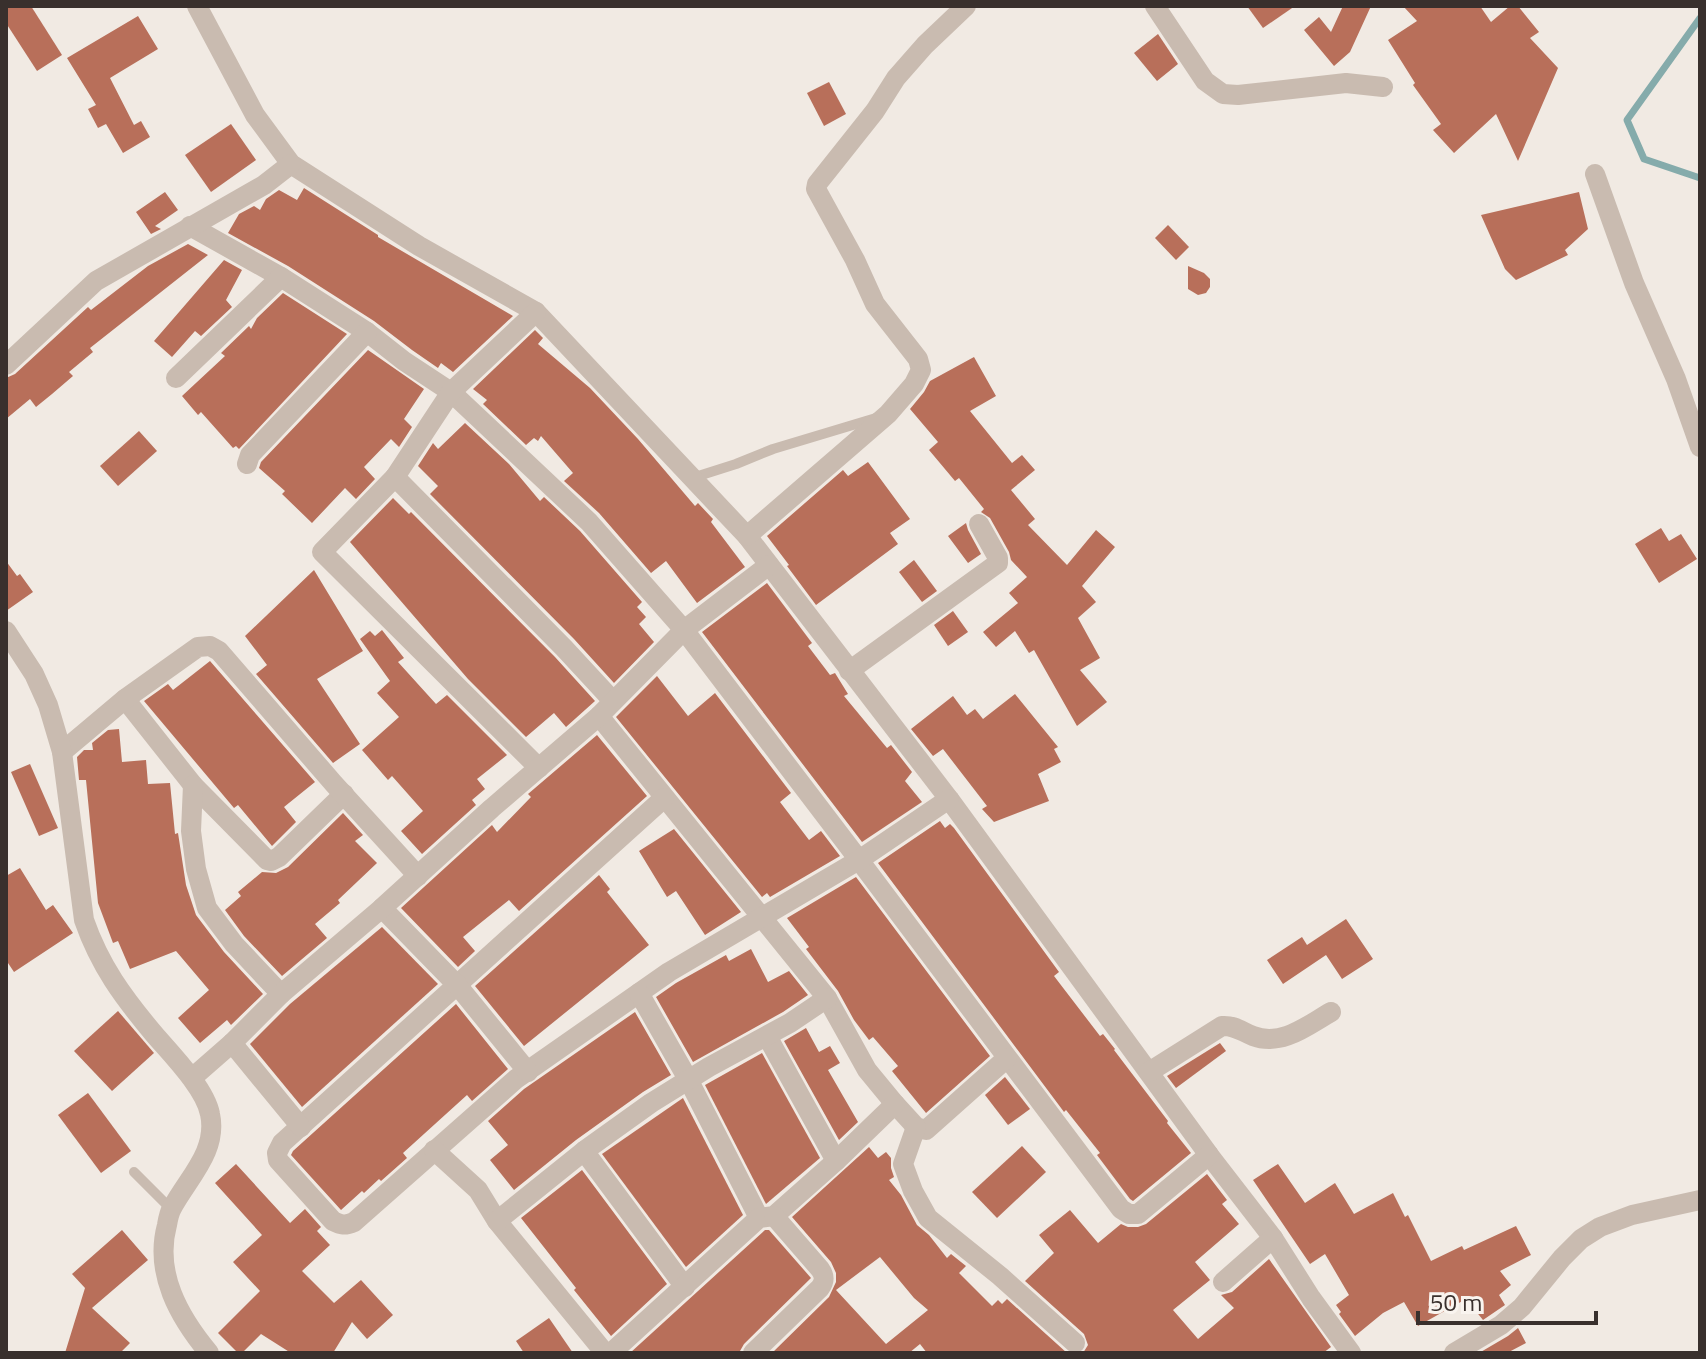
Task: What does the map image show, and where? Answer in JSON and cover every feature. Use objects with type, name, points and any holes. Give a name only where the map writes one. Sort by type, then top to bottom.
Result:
[{"type":"street","points":[[197,6],[255,115],[291,164],[419,246],[536,312],[747,536],[949,799],[1273,1238],[1351,1353]]},
{"type":"street","points":[[747,536],[888,414],[914,384],[921,370],[918,359],[875,304],[816,189],[896,78],[966,6]]},
{"type":"street","points":[[1155,6],[1205,81],[1223,94],[1346,83],[1383,87]]},
{"type":"street","points":[[6,365],[96,281],[264,185],[291,164]]},
{"type":"street","points":[[1595,174],[1634,283],[1676,379],[1700,447]]},
{"type":"street","points":[[190,226],[281,277],[367,332],[451,392],[589,522],[684,630],[1121,1209],[1129,1214],[1138,1214],[1209,1155]]},
{"type":"street","points":[[176,378],[281,277]]},
{"type":"street","points":[[536,312],[451,392],[395,477],[322,552],[539,768]]},
{"type":"street","points":[[247,464],[250,455],[367,332]]},
{"type":"street","points":[[395,477],[564,648],[664,798],[827,998],[862,1062],[916,1127],[926,1130],[1007,1058]]},
{"type":"street","points":[[849,671],[998,563],[979,524]]},
{"type":"street","points":[[192,1078],[281,994],[606,709],[684,630],[769,565]]},
{"type":"street","points":[[6,631],[34,674],[48,705],[62,752],[84,920],[93,946],[107,973],[192,1078],[210,1111],[210,1136],[206,1151],[171,1209],[162,1242],[163,1266],[171,1291],[190,1330],[209,1353]]},
{"type":"street","points":[[62,752],[125,699],[198,647],[210,646],[219,651],[418,876]]},
{"type":"street","points":[[125,699],[193,785],[263,858],[271,861],[279,857],[344,794]]},
{"type":"street","points":[[193,785],[191,831],[196,869],[207,908],[234,944],[281,994]]},
{"type":"street","points":[[664,798],[282,1143],[277,1153],[278,1160],[333,1221],[347,1226],[354,1222],[516,1079],[669,972],[859,860],[949,799]]},
{"type":"street","points":[[382,908],[458,986],[528,1072]]},
{"type":"street","points":[[639,993],[766,1217],[824,1275],[820,1288],[753,1353]]},
{"type":"street","points":[[497,1221],[584,1151],[651,1103],[790,1023],[827,998]]},
{"type":"street","points":[[1149,1072],[1222,1026],[1234,1026],[1256,1038],[1287,1037],[1331,1012]]},
{"type":"street","points":[[767,1036],[836,1161]]},
{"type":"street","points":[[232,1043],[301,1127]]},
{"type":"street","points":[[434,1150],[478,1190],[497,1221],[608,1353],[836,1161],[895,1104]]},
{"type":"street","points":[[916,1127],[903,1164],[928,1218],[1000,1276],[1075,1343]]},
{"type":"street","points":[[584,1151],[685,1287]]},
{"type":"street","points":[[1454,1353],[1501,1325],[1522,1307],[1562,1258],[1581,1239],[1600,1227],[1632,1215],[1700,1200]]},
{"type":"street","points":[[1223,1282],[1273,1238]]},
{"type":"lane","points":[[692,478],[773,449],[888,414]]},
{"type":"lane","points":[[134,1172],[171,1209]]},
{"type":"building","points":[[6,6],[31,6],[62,55],[37,71],[6,23]]},
{"type":"building","points":[[1247,6],[1295,6],[1263,28]]},
{"type":"building","points":[[1343,6],[1371,6],[1350,52],[1334,66],[1304,30],[1319,17],[1331,32]]},
{"type":"building","points":[[1403,6],[1480,6],[1491,22],[1510,6],[1518,6],[1539,32],[1530,38],[1558,68],[1518,161],[1496,114],[1454,153],[1433,130],[1441,124],[1413,85],[1415,83],[1388,40],[1417,21]]},
{"type":"building","points":[[138,16],[158,49],[110,78],[134,125],[141,121],[150,137],[123,153],[106,124],[98,128],[88,109],[96,105],[67,58]]},
{"type":"building","points":[[1158,34],[1178,64],[1157,81],[1134,53]]},
{"type":"building","points":[[829,82],[846,114],[824,126],[807,93]]},
{"type":"building","points":[[231,124],[256,160],[211,192],[185,155]]},
{"type":"building","points":[[304,188],[378,237],[513,316],[453,372],[441,363],[438,368],[374,321],[288,266],[228,233],[239,214],[254,206],[260,210],[266,199],[279,190],[297,200]]},
{"type":"building","points":[[165,192],[178,210],[155,226],[161,229],[151,234],[136,212]]},
{"type":"building","points":[[1579,192],[1588,229],[1565,250],[1568,255],[1516,280],[1505,269],[1481,215]]},
{"type":"building","points":[[1168,225],[1189,247],[1176,260],[1155,238]]},
{"type":"building","points":[[188,244],[208,255],[90,348],[93,352],[69,372],[73,376],[36,407],[30,399],[6,419],[6,378],[15,374],[88,307],[91,310],[148,266]]},
{"type":"building","points":[[224,260],[242,270],[226,300],[232,307],[201,336],[195,331],[172,357],[154,341]]},
{"type":"building","points":[[1188,266],[1210,279],[1206,293],[1198,295],[1188,289]]},
{"type":"building","points":[[283,293],[347,334],[239,449],[236,446],[233,448],[182,396],[225,356],[221,353],[249,326],[251,329],[257,318]]},
{"type":"building","points":[[535,330],[543,338],[538,344],[590,388],[695,506],[698,503],[713,519],[711,522],[745,567],[697,603],[666,561],[651,573],[599,513],[564,481],[573,473],[541,436],[538,441],[534,438],[526,445],[483,404],[487,400],[473,389]]},
{"type":"building","points":[[368,350],[424,389],[404,419],[412,427],[399,447],[391,439],[364,467],[375,479],[356,499],[345,488],[312,523],[282,494],[285,491],[259,468],[261,462]]},
{"type":"building","points":[[974,357],[996,396],[970,411],[1012,463],[1022,455],[1035,470],[1011,490],[1035,519],[1028,525],[1067,565],[1096,530],[1115,547],[1082,586],[1096,602],[1078,618],[1100,658],[1080,670],[1107,702],[1077,726],[1034,650],[1029,653],[1015,631],[996,647],[983,632],[1018,603],[1009,593],[1027,577],[1011,560],[990,518],[981,512],[984,509],[959,478],[955,481],[929,450],[938,442],[910,409],[930,381]]},
{"type":"building","points":[[465,423],[509,464],[540,501],[544,497],[580,531],[642,602],[637,607],[646,617],[639,624],[654,642],[614,683],[430,494],[438,486],[418,466],[433,443],[438,449]]},
{"type":"building","points":[[139,431],[157,451],[118,486],[100,466]]},
{"type":"building","points":[[868,462],[910,519],[890,533],[898,544],[816,605],[767,536],[843,470],[848,476]]},
{"type":"building","points":[[393,498],[409,514],[411,512],[595,701],[566,727],[554,713],[526,737],[468,679],[350,542]]},
{"type":"building","points":[[966,523],[981,554],[968,563],[948,536]]},
{"type":"building","points":[[1661,528],[1669,541],[1681,534],[1697,559],[1659,583],[1635,544]]},
{"type":"building","points":[[914,560],[937,591],[922,602],[899,572]]},
{"type":"building","points":[[6,561],[33,592],[6,611]]},
{"type":"building","points":[[314,570],[363,651],[317,679],[360,744],[333,763],[256,674],[267,665],[245,636]]},
{"type":"building","points":[[767,583],[812,643],[808,646],[830,675],[835,673],[848,694],[844,696],[887,748],[891,745],[912,772],[905,781],[922,802],[862,842],[702,632]]},
{"type":"building","points":[[953,611],[968,632],[948,646],[934,625]]},
{"type":"building","points":[[382,630],[404,658],[398,662],[436,704],[447,695],[507,755],[477,779],[485,789],[472,800],[476,805],[422,854],[401,831],[423,811],[392,776],[388,780],[362,750],[399,717],[377,693],[390,681],[360,639],[370,631],[375,636]]},
{"type":"building","points":[[210,661],[315,782],[284,807],[296,822],[272,846],[238,805],[234,808],[144,701],[168,684],[173,690]]},
{"type":"building","points":[[657,676],[688,716],[715,693],[791,793],[780,802],[809,840],[821,831],[840,856],[770,897],[767,893],[762,897],[616,717]]},
{"type":"building","points":[[1015,694],[1058,747],[1054,749],[1061,762],[1038,774],[1049,801],[994,822],[982,809],[987,806],[943,749],[933,756],[911,729],[953,696],[967,715],[975,709],[983,719]]},
{"type":"building","points":[[119,729],[122,762],[146,760],[148,784],[170,783],[175,834],[178,833],[186,885],[196,915],[224,952],[263,994],[231,1025],[227,1020],[200,1043],[178,1018],[209,990],[176,951],[130,969],[118,941],[113,943],[98,903],[86,780],[79,780],[77,757],[84,750],[93,750],[92,743],[108,730]]},
{"type":"building","points":[[597,735],[647,796],[519,911],[509,900],[463,937],[475,951],[458,967],[401,908],[492,825],[497,832],[531,797],[528,794]]},
{"type":"building","points":[[30,764],[58,828],[39,836],[11,772]]},
{"type":"building","points":[[343,813],[363,835],[355,841],[377,863],[338,900],[340,903],[315,924],[327,938],[282,976],[244,936],[225,910],[241,896],[238,892],[262,872],[276,873],[288,867]]},
{"type":"building","points":[[940,821],[945,828],[950,824],[954,828],[1059,972],[1054,976],[1100,1036],[1103,1034],[1115,1049],[1191,1153],[1133,1201],[1097,1155],[1100,1153],[1066,1110],[1064,1112],[878,863]]},
{"type":"building","points":[[674,829],[741,912],[705,935],[676,891],[667,897],[639,851]]},
{"type":"building","points":[[20,868],[46,910],[53,905],[73,933],[14,972],[6,960],[6,876]]},
{"type":"building","points":[[599,875],[610,889],[607,892],[649,945],[524,1046],[475,986]]},
{"type":"building","points":[[856,877],[990,1056],[926,1113],[892,1071],[898,1066],[873,1037],[869,1040],[854,1020],[838,991],[787,918]]},
{"type":"building","points":[[1346,919],[1373,959],[1342,979],[1326,955],[1283,984],[1267,960],[1302,937],[1307,945]]},
{"type":"building","points":[[382,927],[438,984],[302,1107],[250,1044],[290,1004]]},
{"type":"building","points":[[751,949],[768,982],[789,971],[808,995],[693,1062],[656,997],[726,955],[729,961]]},
{"type":"building","points":[[456,1004],[508,1069],[472,1101],[467,1095],[403,1153],[407,1158],[341,1210],[291,1155],[293,1151]]},
{"type":"building","points":[[118,1011],[154,1053],[112,1091],[74,1051]]},
{"type":"building","points":[[635,1012],[671,1075],[576,1140],[514,1190],[490,1160],[508,1145],[488,1121],[524,1089]]},
{"type":"building","points":[[806,1028],[819,1052],[830,1046],[840,1063],[828,1070],[858,1122],[839,1140],[784,1041]]},
{"type":"building","points":[[1220,1043],[1226,1051],[1176,1088],[1167,1076]]},
{"type":"building","points":[[762,1053],[820,1158],[766,1204],[705,1085]]},
{"type":"building","points":[[1005,1077],[1030,1109],[1008,1125],[985,1095]]},
{"type":"building","points":[[88,1093],[131,1151],[101,1173],[58,1115]]},
{"type":"building","points":[[683,1098],[743,1215],[686,1267],[602,1154]]},
{"type":"building","points":[[1022,1146],[1046,1172],[997,1218],[972,1192]]},
{"type":"building","points":[[869,1147],[878,1158],[886,1152],[891,1158],[894,1177],[889,1180],[917,1225],[947,1258],[951,1254],[966,1266],[959,1273],[992,1306],[998,1300],[1002,1304],[1007,1299],[1067,1353],[927,1353],[920,1344],[909,1353],[772,1353],[829,1297],[836,1282],[831,1262],[792,1217]],"holes":[[[880,1257],[928,1310],[886,1344],[836,1290]]]},
{"type":"building","points":[[236,1164],[290,1223],[305,1209],[321,1227],[317,1231],[330,1245],[302,1271],[334,1303],[361,1280],[393,1315],[367,1339],[352,1322],[333,1353],[291,1353],[261,1334],[242,1353],[238,1353],[218,1333],[260,1291],[233,1262],[262,1235],[215,1183]]},
{"type":"building","points":[[1278,1164],[1305,1203],[1335,1183],[1354,1214],[1393,1193],[1431,1261],[1516,1226],[1531,1255],[1500,1271],[1511,1285],[1499,1295],[1505,1305],[1483,1320],[1466,1299],[1418,1326],[1404,1302],[1383,1313],[1355,1336],[1336,1305],[1349,1295],[1325,1254],[1310,1264],[1253,1180]]},
{"type":"building","points":[[582,1170],[667,1284],[611,1336],[521,1218]]},
{"type":"building","points":[[1207,1174],[1227,1200],[1222,1204],[1239,1224],[1195,1262],[1210,1280],[1173,1310],[1198,1339],[1234,1308],[1221,1295],[1232,1292],[1269,1259],[1331,1347],[1323,1353],[1083,1353],[1088,1345],[1084,1334],[1025,1281],[1054,1253],[1039,1235],[1070,1210],[1098,1243],[1121,1224],[1138,1227],[1146,1224]]},
{"type":"building","points":[[122,1230],[148,1260],[92,1308],[130,1343],[120,1353],[65,1353],[85,1288],[72,1274]]},
{"type":"building","points":[[765,1230],[769,1230],[811,1278],[738,1353],[630,1353]]},
{"type":"building","points":[[549,1318],[573,1353],[524,1353],[516,1341]]},
{"type":"building","points":[[1518,1328],[1526,1343],[1507,1353],[1479,1353],[1508,1336]]},
{"type":"waterway","points":[[1700,18],[1627,120],[1644,159],[1700,178]]}]
